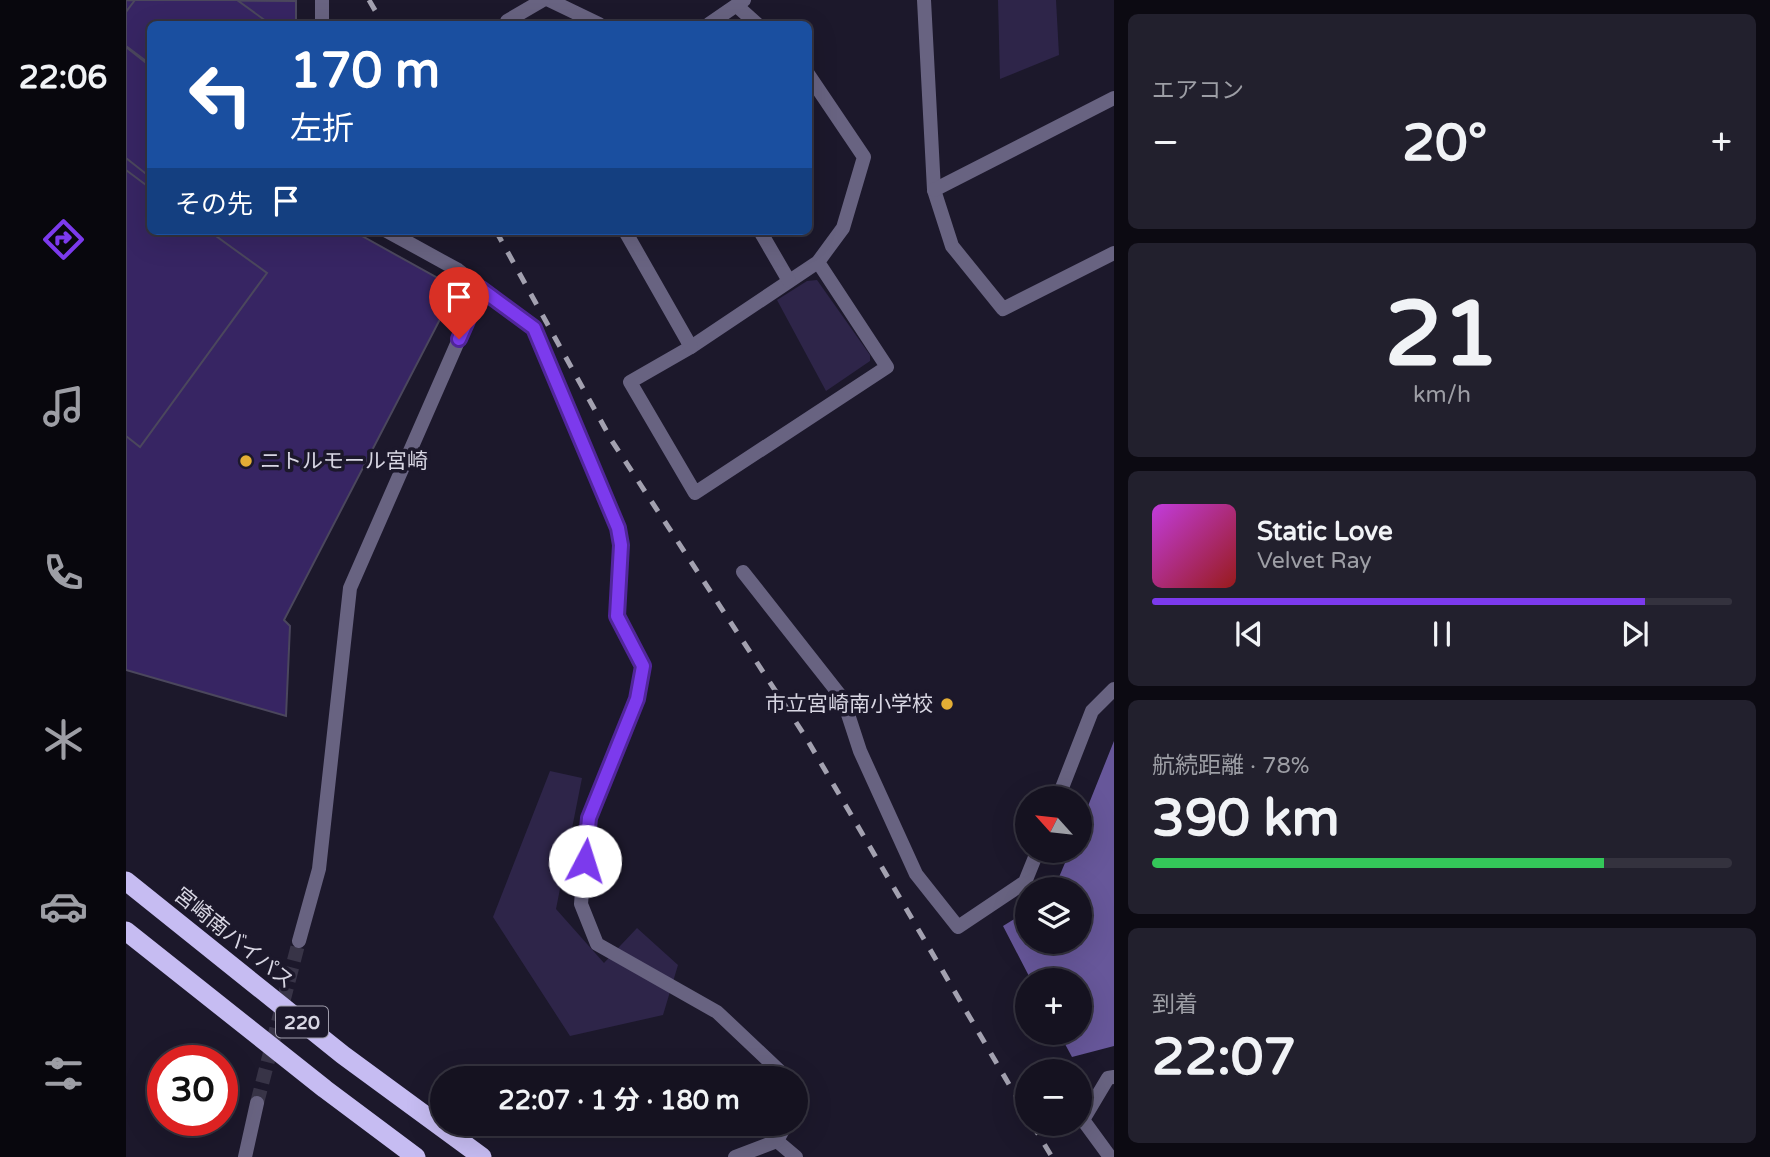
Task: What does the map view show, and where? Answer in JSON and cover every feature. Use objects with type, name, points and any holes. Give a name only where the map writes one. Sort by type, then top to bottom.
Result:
[{"type":"highway","name":"宮崎南バイパス","points":[[126,881],[343,1055],[482,1157]]},
{"type":"highway","name":"220","points":[[126,931],[325,1089],[416,1157]]},
{"type":"street","points":[[322,21],[323,0]]},
{"type":"street","points":[[507,21],[543,0]]},
{"type":"street","points":[[549,0],[593,21]]},
{"type":"street","points":[[924,0],[934,190],[952,246],[1003,309],[1114,253]]},
{"type":"street","points":[[714,21],[741,4],[755,21]]},
{"type":"street","points":[[812,80],[864,157],[843,228],[818,262],[691,347],[630,382],[695,493],[887,368],[818,262]]},
{"type":"street","points":[[934,190],[1114,98]]},
{"type":"street","points":[[394,235],[458,270],[534,328],[618,528],[621,545],[617,616],[643,666],[637,699],[589,818],[582,904],[597,944],[717,1012],[774,1066]]},
{"type":"street","points":[[627,235],[691,347]]},
{"type":"street","points":[[762,235],[789,281]]},
{"type":"street","points":[[299,941],[319,869],[342,633],[350,588],[481,289]]},
{"type":"street","points":[[743,572],[843,699],[860,751],[916,874],[958,928],[1026,882],[1033,863]]},
{"type":"street","points":[[1063,786],[1092,710],[1114,689]]},
{"type":"street","points":[[1110,1157],[1083,1120],[1108,1079],[1114,1077]]},
{"type":"street","points":[[245,1157],[257,1104]]},
{"type":"street","points":[[735,1157],[777,1141],[780,1136]]},
{"type":"street","points":[[777,1141],[796,1157]]},
{"type":"shaded area","points":[[998,0],[1056,0],[1059,55],[1000,79]]},
{"type":"shaded area","points":[[817,280],[870,355],[870,361],[826,391],[777,300],[807,281]]},
{"type":"shaded area","points":[[1114,741],[1114,1046],[1072,1057],[1066,1045],[1092,1045],[1092,968],[1025,968],[1018,954],[1092,954],[1092,877],[1059,877],[1065,863],[1092,863],[1092,796]]},
{"type":"shaded area","points":[[550,771],[582,778],[556,909],[604,963],[637,928],[678,965],[663,1015],[570,1036],[493,917]]},
{"type":"shaded area","points":[[1015,918],[1015,949],[1003,926]]},
{"type":"building","name":"ニトルモール宮崎","points":[[126,0],[296,1],[296,21],[147,21],[147,235],[360,235],[443,281],[449,302],[284,620],[290,626],[286,716],[126,670]]},
{"type":"building","points":[[135,0],[237,0],[266,21],[147,21],[147,62],[126,46],[126,12]]},
{"type":"building","points":[[126,47],[147,64],[147,175],[126,158]]},
{"type":"building","points":[[126,170],[147,186],[147,235],[215,235],[267,273],[140,447],[126,436]]},
{"type":"tunnel","points":[[257,1103],[299,941]]},
{"type":"railway","points":[[369,0],[381,21]]},
{"type":"railway","points":[[498,235],[612,441],[805,736],[1015,1095]]},
{"type":"railway","points":[[1039,1136],[1052,1157]]},
{"type":"place","name":"ニトルモール宮崎","points":[[246,461]]},
{"type":"place","name":"市立宮崎南小学校","points":[[947,704]]},
{"type":"route","points":[[459,339],[481,289],[534,328],[618,528],[621,545],[617,616],[643,666],[637,699],[589,818],[585,861]]}]
